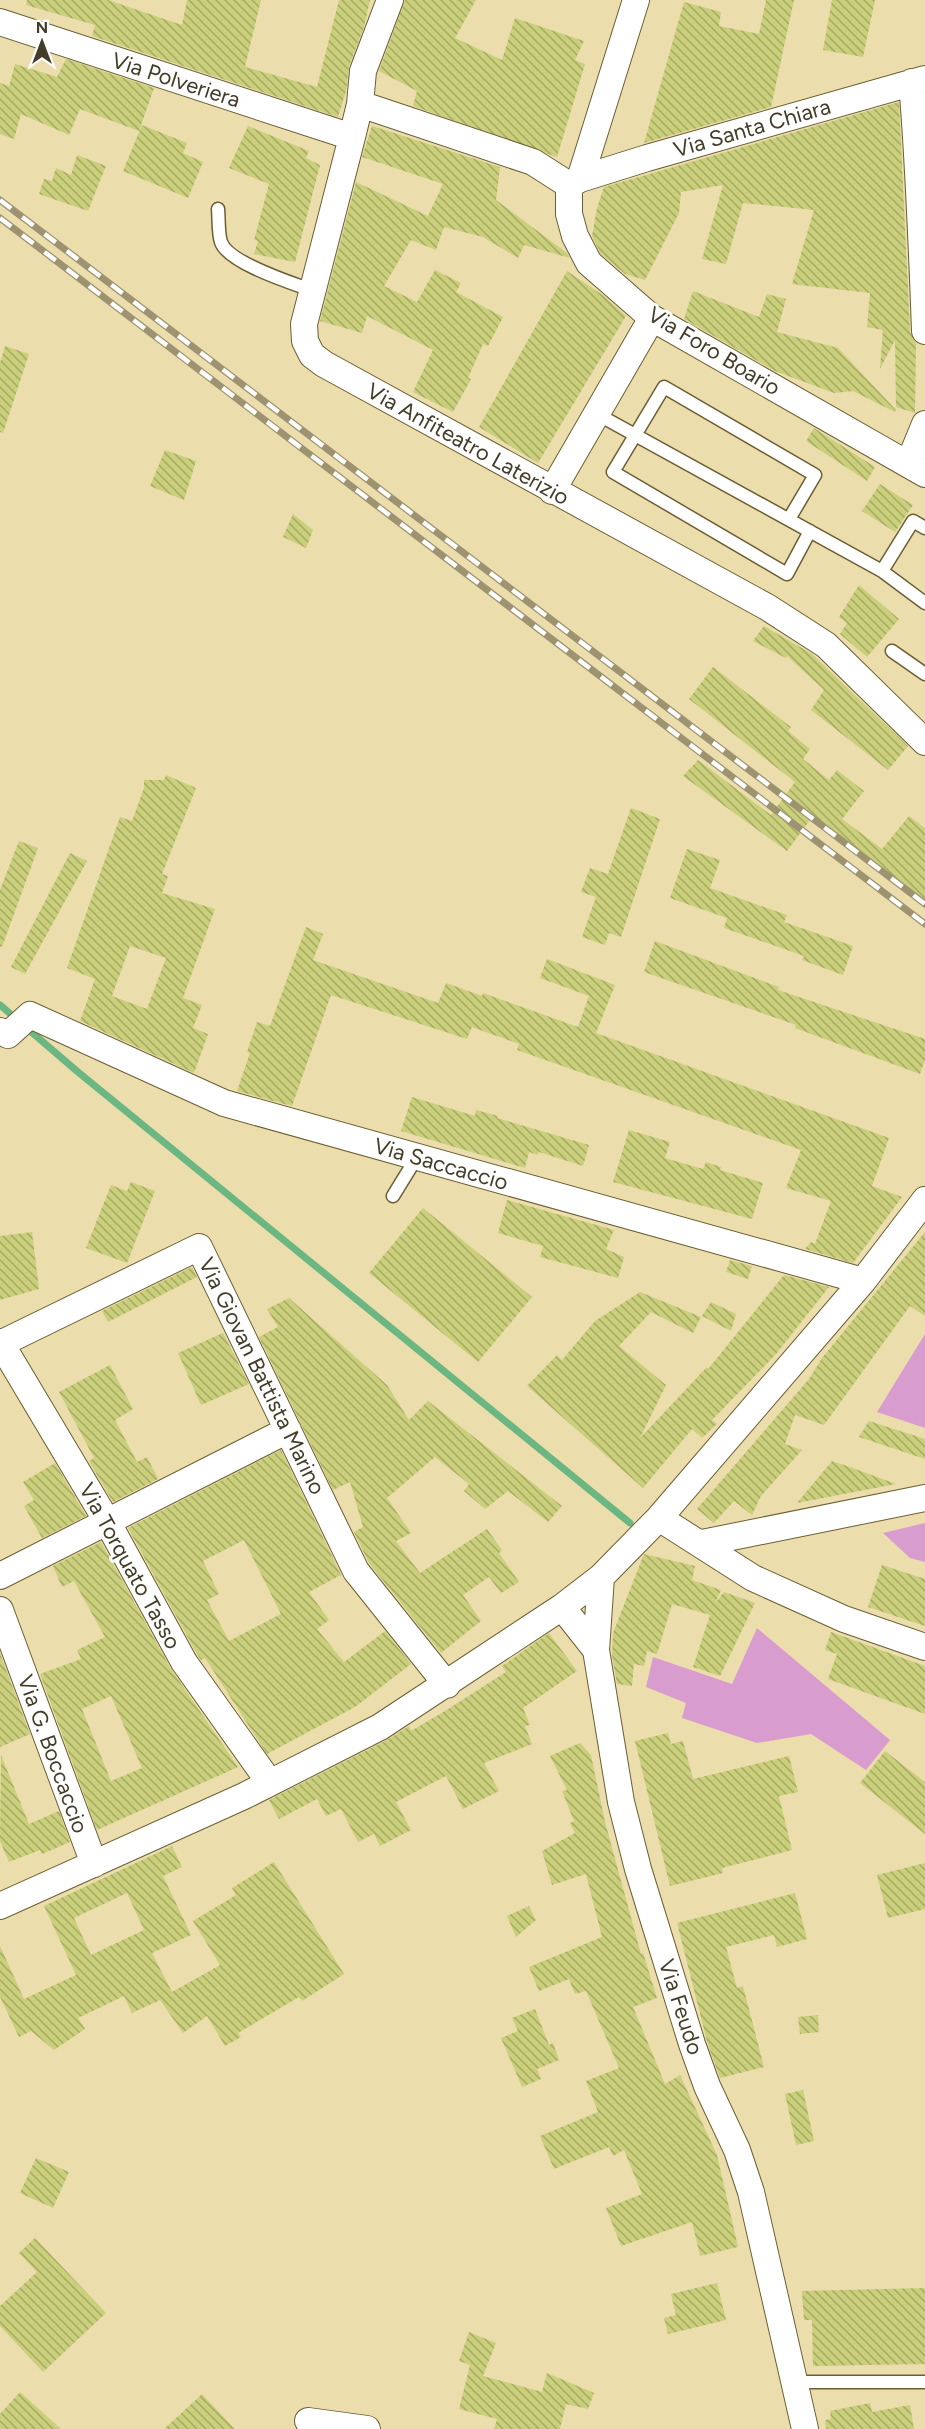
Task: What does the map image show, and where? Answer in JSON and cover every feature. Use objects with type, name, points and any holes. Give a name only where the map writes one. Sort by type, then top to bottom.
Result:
[{"type":"street","name":"Via Anfiteatro Laterizio","points":[[390,0],[363,71],[360,104],[311,290],[303,333],[312,355],[324,364],[552,491],[767,607],[826,645],[925,742]]},
{"type":"street","name":"Via Foro Boario","points":[[636,0],[574,182],[569,214],[576,236],[589,263],[652,318],[917,469]]},
{"type":"street","name":"Via Polveriera","points":[[0,22],[352,137]]},
{"type":"street","points":[[918,80],[918,150],[925,315]]},
{"type":"street","name":"Via Santa Chiara","points":[[574,182],[918,80]]},
{"type":"street","points":[[360,104],[533,162],[574,182]]},
{"type":"street","points":[[552,491],[652,318]]},
{"type":"street","points":[[917,469],[925,424]]},
{"type":"street","name":"Via Saccaccio","points":[[4,1033],[30,1015],[224,1103],[863,1281]]},
{"type":"street","points":[[0,1906],[270,1783],[380,1727],[447,1685],[562,1607],[601,1577],[659,1518],[863,1281],[925,1200]]},
{"type":"street","name":"Via Giovan Battista Marino","points":[[0,1343],[199,1247],[356,1571],[447,1685]]},
{"type":"street","name":"Via Torquato Tasso","points":[[0,1343],[108,1523],[184,1662],[270,1783]]},
{"type":"street","points":[[0,1576],[288,1430]]},
{"type":"street","points":[[702,1543],[925,1498]]},
{"type":"street","points":[[659,1518],[702,1543],[753,1578],[844,1619],[925,1647]]},
{"type":"street","name":"Via Feudo","points":[[601,1577],[596,1650],[621,1802],[638,1869],[692,2044],[707,2086],[737,2150],[751,2192],[805,2429]]},
{"type":"street","points":[[562,1607],[596,1650]]},
{"type":"street","name":"Via G. Boccaccio","points":[[0,1610],[94,1864]]},
{"type":"street","points":[[308,2421],[367,2429]]},
{"type":"lane","points":[[218,209],[221,243],[228,253],[279,279],[311,290]]},
{"type":"lane","points":[[789,519],[815,475],[664,387],[613,472],[787,574],[810,531]]},
{"type":"lane","points":[[597,414],[882,571],[925,603]]},
{"type":"lane","points":[[882,571],[913,521],[925,528]]},
{"type":"lane","points":[[892,651],[925,674]]},
{"type":"lane","points":[[393,1196],[417,1157]]},
{"type":"lane","points":[[795,2382],[925,2382]]},
{"type":"shaded area","points":[[925,1334],[925,1428],[877,1412]]},
{"type":"shaded area","points":[[925,1523],[925,1562],[910,1558],[883,1533]]},
{"type":"shaded area","points":[[757,1628],[890,1740],[866,1770],[811,1734],[757,1743],[682,1718],[686,1703],[646,1687],[653,1657],[732,1684]]},
{"type":"building","points":[[27,0],[108,0],[182,25],[187,0],[261,0],[245,67],[317,87],[339,0],[370,0],[364,27],[349,66],[346,91],[338,117],[92,36],[95,25],[26,5]]},
{"type":"building","points":[[405,0],[476,0],[455,38],[502,60],[515,18],[584,41],[575,60],[585,64],[557,157],[413,106],[417,91],[379,71]]},
{"type":"building","points":[[766,0],[794,0],[771,107],[644,143],[684,2],[721,12],[719,26],[759,34]]},
{"type":"building","points":[[832,0],[875,0],[863,57],[823,50]]},
{"type":"building","points":[[66,59],[154,88],[139,131],[80,109],[69,135],[21,114],[14,139],[0,134],[0,83],[9,86],[15,64],[57,77]]},
{"type":"building","points":[[899,102],[910,332],[916,343],[915,413],[896,407],[895,340],[880,369],[883,330],[867,327],[870,293],[792,284],[814,210],[743,203],[726,264],[702,259],[723,185],[681,192],[679,213],[645,280],[625,274],[601,254],[592,236],[597,208],[604,187]]},
{"type":"building","points":[[142,125],[187,143],[183,153],[203,162],[188,198],[123,171]]},
{"type":"building","points":[[248,126],[309,151],[306,158],[320,165],[295,262],[254,254],[258,241],[254,240],[269,184],[229,168]]},
{"type":"building","points":[[372,126],[500,167],[496,200],[567,253],[570,258],[524,245],[518,258],[483,237],[444,227],[436,250],[411,240],[384,286],[417,302],[435,270],[461,283],[456,292],[503,317],[488,346],[483,344],[468,378],[471,379],[453,412],[413,392],[433,350],[367,316],[362,333],[320,321],[356,182],[428,216],[443,184],[362,157]]},
{"type":"building","points":[[77,155],[106,166],[88,211],[39,194],[44,179],[52,181],[56,168],[71,175]]},
{"type":"building","points":[[567,271],[604,296],[626,316],[538,463],[479,427]]},
{"type":"building","points":[[693,291],[759,317],[767,294],[786,299],[777,332],[838,348],[896,410],[895,412],[853,391],[834,393],[775,371],[684,319]]},
{"type":"building","points":[[5,346],[29,354],[3,433],[0,432],[0,363]]},
{"type":"building","points":[[814,428],[875,467],[867,481],[806,441]]},
{"type":"building","points":[[165,450],[196,461],[184,500],[150,486]]},
{"type":"building","points":[[880,484],[913,505],[895,532],[862,511]]},
{"type":"building","points":[[293,514],[313,530],[306,548],[283,537]]},
{"type":"building","points":[[859,585],[899,619],[867,657],[840,634],[847,623],[839,617]]},
{"type":"building","points":[[764,626],[812,654],[908,746],[888,770],[811,710],[824,690],[787,656],[786,658],[753,641]]},
{"type":"building","points":[[713,667],[791,727],[788,731],[810,749],[803,759],[829,780],[837,770],[864,791],[842,819],[882,849],[909,816],[925,828],[925,906],[810,820],[787,851],[683,776],[698,760],[771,815],[795,782],[689,699]]},
{"type":"building","points":[[166,775],[196,788],[162,874],[168,876],[162,893],[215,909],[183,998],[202,1005],[193,1028],[208,1034],[194,1073],[80,1021],[95,979],[67,968],[120,817],[132,821],[144,788],[144,780],[164,780]],"holes":[[[130,946],[166,958],[147,1009],[112,996]]]},
{"type":"building","points":[[631,808],[660,819],[621,937],[609,933],[605,945],[582,937],[596,897],[581,892],[590,868],[608,874]]},
{"type":"building","points":[[19,841],[38,848],[2,947],[0,946],[0,890]]},
{"type":"building","points":[[687,849],[720,860],[710,888],[787,915],[784,922],[853,946],[843,975],[802,960],[804,956],[724,928],[727,918],[670,898]]},
{"type":"building","points":[[70,853],[87,861],[25,974],[11,967]]},
{"type":"building","points":[[306,927],[323,934],[313,960],[438,1003],[446,983],[482,996],[483,993],[578,1027],[589,996],[540,978],[547,959],[615,985],[596,1033],[889,1138],[872,1186],[902,1197],[853,1263],[805,1249],[811,1242],[815,1244],[831,1201],[786,1188],[801,1150],[517,1050],[519,1044],[472,1027],[467,1039],[331,995],[292,1106],[237,1091],[250,1053],[247,1052],[257,1022],[270,1026]]},
{"type":"building","points":[[655,941],[779,987],[778,990],[925,1039],[925,1060],[920,1074],[795,1028],[796,1025],[644,972]]},
{"type":"building","points":[[412,1097],[475,1116],[476,1110],[589,1145],[583,1166],[539,1152],[538,1155],[529,1152],[525,1168],[401,1131]]},
{"type":"building","points":[[629,1130],[670,1142],[665,1158],[703,1169],[706,1162],[721,1167],[720,1170],[763,1183],[752,1219],[613,1182]]},
{"type":"building","points":[[131,1182],[155,1191],[127,1263],[86,1248],[111,1185],[127,1191]]},
{"type":"building","points":[[507,1200],[614,1230],[606,1249],[624,1257],[618,1278],[540,1257],[543,1246],[498,1233]]},
{"type":"building","points":[[423,1208],[532,1297],[478,1362],[369,1273]]},
{"type":"building","points":[[32,1232],[39,1289],[0,1300],[0,1236]]},
{"type":"building","points":[[925,1232],[925,1316],[910,1306],[824,1425],[795,1415],[785,1444],[802,1450],[761,1496],[752,1515],[734,1501],[714,1523],[697,1509],[809,1379],[822,1358]]},
{"type":"building","points":[[730,1260],[752,1266],[748,1279],[726,1272]]},
{"type":"building","points":[[192,1267],[197,1277],[108,1322],[102,1311]]},
{"type":"building","points":[[784,1275],[829,1287],[776,1354],[712,1420],[717,1424],[702,1438],[692,1429],[643,1488],[527,1386],[557,1355],[562,1360],[595,1321],[640,1292],[701,1317],[693,1333],[651,1312],[619,1346],[666,1385],[640,1438],[706,1368],[709,1368]]},
{"type":"building","points":[[289,1298],[387,1385],[409,1420],[428,1401],[562,1506],[548,1522],[508,1491],[485,1509],[464,1491],[469,1484],[435,1457],[387,1498],[411,1533],[396,1541],[420,1573],[487,1529],[502,1550],[499,1553],[519,1582],[501,1593],[489,1577],[463,1595],[481,1621],[441,1653],[369,1563],[354,1532],[363,1527],[350,1482],[333,1490],[259,1337],[278,1327],[267,1309]]},
{"type":"building","points":[[711,1302],[736,1314],[731,1331],[702,1316]]},
{"type":"building","points":[[223,1333],[249,1384],[201,1405],[178,1353]]},
{"type":"building","points":[[110,1365],[133,1409],[115,1420],[137,1462],[147,1457],[158,1479],[113,1502],[89,1461],[94,1458],[59,1392]]},
{"type":"building","points":[[869,1421],[925,1439],[925,1459],[859,1437]]},
{"type":"building","points":[[281,1450],[341,1575],[309,1592],[329,1620],[317,1629],[344,1662],[385,1631],[411,1664],[355,1707],[267,1754],[205,1658],[201,1660],[197,1654],[128,1528]],"holes":[[[244,1540],[281,1614],[229,1641],[207,1600],[219,1594],[203,1561]]]},
{"type":"building","points":[[832,1461],[850,1467],[896,1484],[797,1503]]},
{"type":"building","points":[[55,1463],[86,1516],[42,1538],[24,1506],[34,1500],[23,1482]]},
{"type":"building","points":[[101,1542],[171,1669],[238,1767],[97,1830],[40,1674],[81,1659],[77,1650],[105,1637],[74,1581],[62,1587],[53,1566]],"holes":[[[111,1696],[142,1768],[111,1781],[82,1709]]]},
{"type":"building","points":[[644,1554],[695,1566],[692,1580],[721,1590],[715,1603],[724,1592],[755,1603],[720,1676],[693,1667],[710,1615],[672,1604],[657,1654],[647,1651],[644,1666],[634,1664],[632,1686],[617,1684],[612,1656],[613,1633]]},
{"type":"building","points":[[882,1565],[925,1579],[925,1626],[868,1607]]},
{"type":"building","points":[[831,1632],[925,1666],[925,1714],[828,1679],[837,1654],[825,1650]]},
{"type":"building","points":[[549,1633],[577,1671],[523,1708],[530,1725],[525,1726],[532,1744],[484,1763],[499,1791],[463,1809],[446,1776],[396,1802],[411,1830],[380,1846],[374,1834],[358,1842],[341,1809],[326,1816],[317,1799],[279,1819],[269,1800],[387,1740],[409,1726],[411,1731],[445,1711],[506,1672],[502,1666]]},
{"type":"building","points":[[0,1653],[30,1734],[0,1747]]},
{"type":"building","points":[[668,1733],[671,1744],[683,1741],[693,1779],[789,1756],[798,1792],[779,1796],[792,1850],[722,1868],[723,1873],[670,1886],[635,1741]]},
{"type":"building","points":[[580,1743],[591,1755],[605,1822],[641,1954],[643,1953],[657,1998],[633,2007],[665,2084],[680,2075],[717,2155],[738,2247],[700,2256],[692,2222],[621,2246],[606,2208],[642,2194],[624,2150],[613,2156],[609,2147],[554,2169],[540,2136],[598,2112],[586,2081],[619,2068],[586,1991],[575,1994],[569,1979],[539,1991],[529,1967],[602,1937],[586,1874],[552,1885],[542,1851],[575,1833],[570,1823],[574,1821],[562,1791],[567,1790],[550,1756]]},
{"type":"building","points":[[885,1751],[925,1782],[925,1834],[860,1783]]},
{"type":"building","points":[[1,1755],[29,1824],[59,1811],[70,1842],[42,1854],[40,1850],[9,1862],[0,1841]]},
{"type":"building","points":[[172,1846],[182,1867],[163,1876],[191,1935],[152,1953],[172,1992],[220,1965],[193,1921],[236,1895],[232,1888],[274,1862],[344,1974],[302,2001],[299,1997],[238,2033],[241,2037],[225,2046],[207,2016],[183,2033],[160,2000],[132,2013],[124,1996],[78,2018],[85,2029],[54,2050],[31,2031],[19,2037],[0,1997],[0,1946],[24,1999],[76,1975],[44,1906]],"holes":[[[127,1893],[144,1930],[91,1955],[74,1918]]]},
{"type":"building","points":[[925,1863],[925,1909],[888,1918],[877,1875]]},
{"type":"building","points":[[795,1893],[807,1939],[777,1947],[774,1935],[726,1947],[737,1988],[743,1986],[764,2067],[720,2078],[708,2045],[677,1923]]},
{"type":"building","points":[[529,1906],[536,1920],[516,1937],[507,1916]]},
{"type":"building","points":[[535,2009],[549,2045],[553,2043],[559,2060],[537,2069],[541,2079],[522,2087],[501,2038],[518,2031],[512,2018]]},
{"type":"building","points":[[818,2015],[819,2032],[800,2034],[798,2017]]},
{"type":"building","points":[[803,2090],[814,2141],[796,2145],[785,2094]]},
{"type":"building","points":[[36,2158],[69,2172],[53,2208],[20,2193]]},
{"type":"building","points":[[35,2238],[106,2313],[43,2372],[0,2326],[0,2306],[37,2272],[19,2253]]},
{"type":"building","points":[[717,2283],[726,2320],[668,2334],[664,2318],[676,2315],[671,2294]]},
{"type":"building","points":[[925,2288],[925,2364],[813,2366],[812,2320],[804,2320],[802,2291]]},
{"type":"building","points":[[469,2332],[496,2343],[483,2376],[542,2392],[547,2373],[594,2393],[588,2409],[566,2404],[560,2429],[494,2429],[497,2419],[459,2409],[470,2365],[459,2361]]},
{"type":"building","points":[[20,2392],[61,2429],[0,2429],[0,2414]]},
{"type":"building","points":[[202,2394],[235,2429],[164,2429]]},
{"type":"building","points":[[870,2403],[872,2412],[910,2405],[914,2429],[826,2429],[825,2420],[831,2419],[830,2411]]},
{"type":"waterway","points":[[0,1005],[78,1072],[630,1523]]},
{"type":"railway","points":[[0,200],[925,904]]},
{"type":"railway","points":[[0,218],[925,924]]}]
